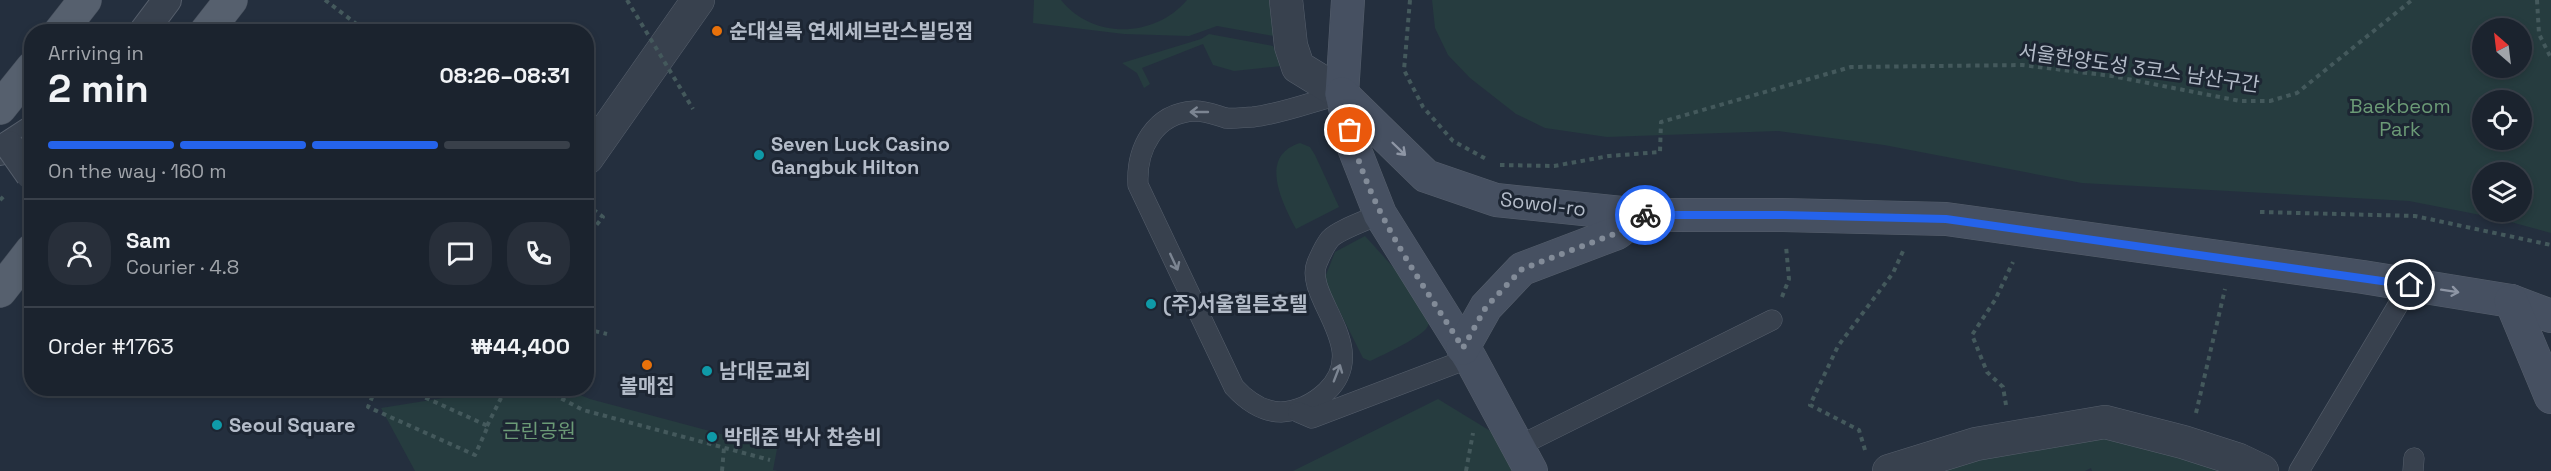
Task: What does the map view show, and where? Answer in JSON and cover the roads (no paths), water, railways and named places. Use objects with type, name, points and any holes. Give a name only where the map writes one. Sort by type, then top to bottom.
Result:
[{"type":"main road","points":[[66,24],[85,0]]},
{"type":"main road","points":[[212,24],[231,0]]},
{"type":"main road","points":[[1348,0],[1342,94],[1354,148],[1380,214],[1466,353],[1524,459]]},
{"type":"main road","points":[[0,108],[24,78]]},
{"type":"main road","name":"Sowol-ro","points":[[1342,94],[1426,176],[1496,200],[1641,215],[1783,215],[1946,219],[2511,301],[2551,316]]},
{"type":"main road","points":[[1466,353],[1486,307],[1522,269],[1617,233],[1641,215]]},
{"type":"main road","points":[[0,256],[24,242]]},
{"type":"main road","points":[[0,291],[24,260]]},
{"type":"main road","points":[[2511,301],[2551,397]]},
{"type":"street","points":[[149,24],[167,0]]},
{"type":"street","points":[[594,148],[698,0]]},
{"type":"street","points":[[1286,0],[1291,46],[1298,67],[1342,94]]},
{"type":"street","points":[[14,142],[24,163]]},
{"type":"street","points":[[1879,466],[1976,444],[2105,422],[2189,444],[2239,460],[2262,471]]},
{"type":"lane","points":[[1339,0],[1342,94],[1257,116],[1227,118],[1211,112],[1193,111],[1176,115],[1149,135],[1140,151],[1137,167],[1138,185],[1234,387],[1246,399],[1261,408],[1278,412],[1295,410],[1314,403],[1329,389],[1339,371],[1342,351],[1338,331],[1315,280],[1316,265],[1331,238],[1380,214]]},
{"type":"lane","points":[[2299,471],[2410,285]]},
{"type":"lane","points":[[1524,459],[1772,320]]},
{"type":"lane","points":[[1295,410],[1312,418],[1466,353]]},
{"type":"place","name":"순대실록 연세세브란스빌딩점","points":[[717,31]]},
{"type":"place","name":"Seven Luck Casino Gangbuk Hilton","points":[[759,155]]},
{"type":"place","name":"(주)서울힐튼호텔","points":[[1151,304]]},
{"type":"place","name":"볼매집","points":[[647,365]]},
{"type":"place","name":"남대문교회","points":[[707,371]]},
{"type":"place","name":"Seoul Square","points":[[217,425]]},
{"type":"place","name":"박태준 박사 찬송비","points":[[712,437]]},
{"type":"park label","name":"Baekbeom Park","points":[[2400,118]]},
{"type":"park label","name":"근린공원","points":[[539,431]]}]
